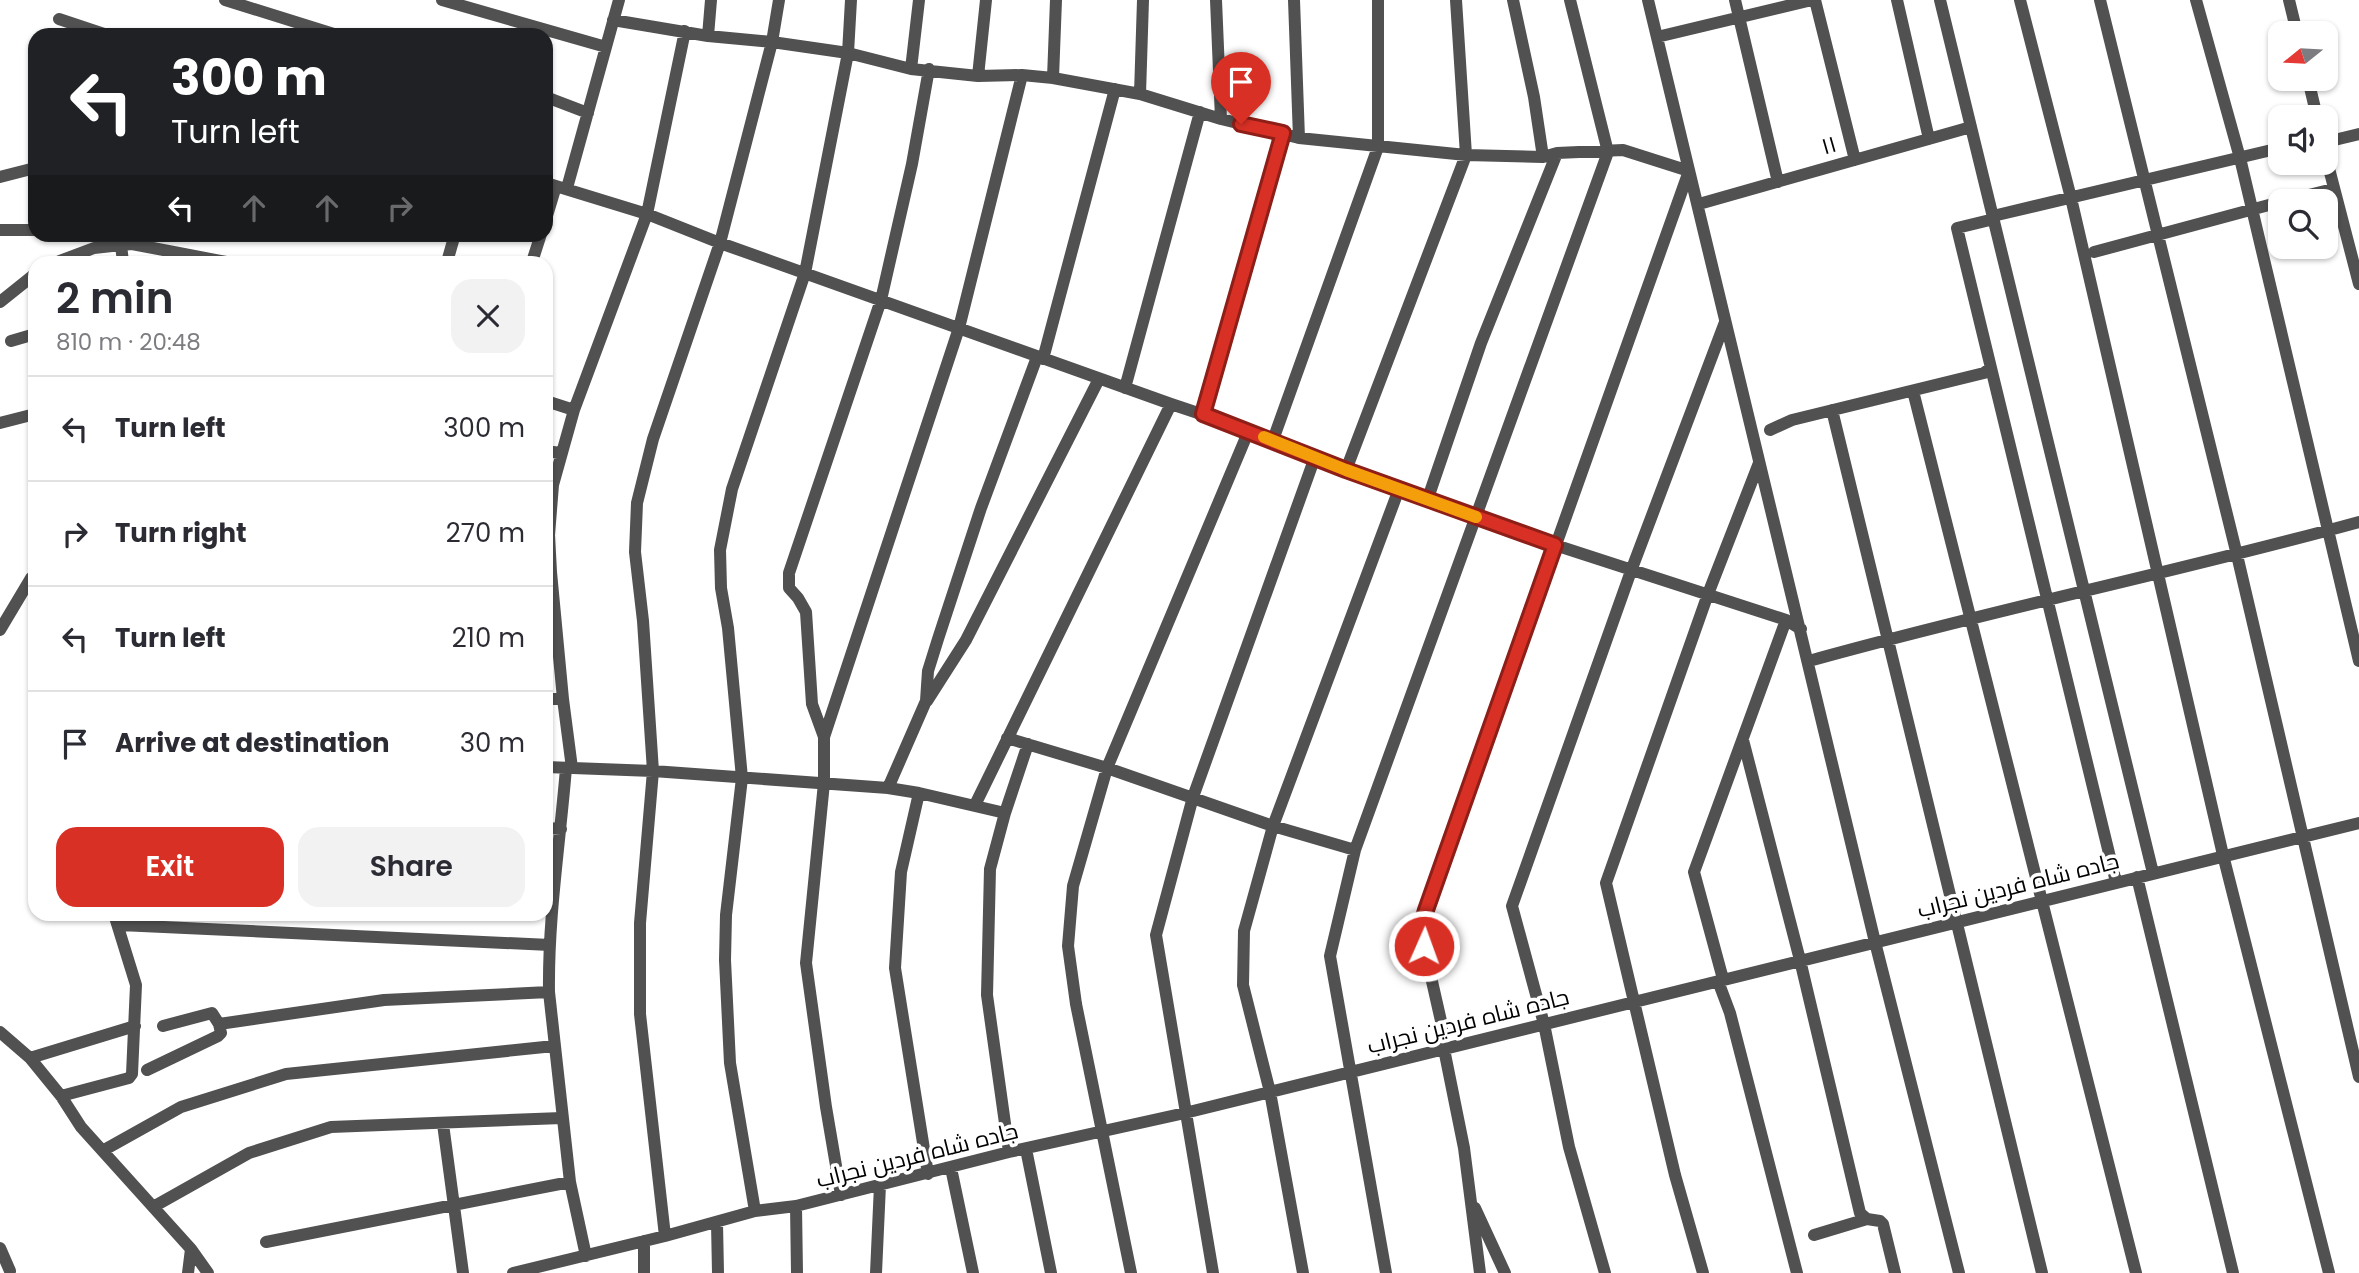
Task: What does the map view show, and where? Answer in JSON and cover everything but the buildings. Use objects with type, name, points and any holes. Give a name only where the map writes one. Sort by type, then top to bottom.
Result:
[{"type":"street","points":[[225,0],[315,28]]},
{"type":"street","points":[[442,0],[465,3],[545,28]]},
{"type":"street","points":[[619,0],[587,113],[556,186],[647,214],[805,274],[1249,430],[1346,470],[1476,517],[1631,571],[1708,593],[1786,620],[1801,629]]},
{"type":"street","points":[[708,36],[711,0]]},
{"type":"street","points":[[665,1237],[640,1014],[640,923],[653,771],[643,621],[635,552],[637,503],[653,439],[720,243],[772,42],[779,0]]},
{"type":"street","points":[[755,1211],[730,1063],[725,960],[726,915],[742,778],[728,628],[721,588],[720,550],[732,489],[805,274],[848,53],[851,0]]},
{"type":"street","points":[[911,69],[919,0]]},
{"type":"street","points":[[978,76],[986,0]]},
{"type":"street","points":[[1053,78],[1056,0]]},
{"type":"street","points":[[1140,94],[1143,0]]},
{"type":"street","points":[[1216,0],[1221,119]]},
{"type":"street","points":[[1294,0],[1299,138]]},
{"type":"street","points":[[1273,440],[1378,147],[1378,0]]},
{"type":"street","points":[[1346,470],[1466,155],[1456,0]]},
{"type":"street","points":[[1513,0],[1534,97],[1542,157]]},
{"type":"street","points":[[1386,1273],[1330,956],[1355,850],[1608,152],[1570,0]]},
{"type":"street","points":[[1648,0],[1875,942],[1959,1273]]},
{"type":"street","points":[[1735,0],[1778,181]]},
{"type":"street","points":[[1657,37],[1813,0],[1855,160]]},
{"type":"street","points":[[1897,0],[1929,139]]},
{"type":"street","points":[[1940,0],[2153,873]]},
{"type":"street","points":[[2020,0],[2071,198],[2223,855],[2329,1273]]},
{"type":"street","points":[[2100,0],[2237,555],[2359,1077]]},
{"type":"street","points":[[2196,0],[2252,209],[2359,661]]},
{"type":"street","points":[[2289,0],[2294,21]]},
{"type":"street","points":[[59,19],[86,28]]},
{"type":"street","points":[[613,20],[708,36],[848,53],[911,69],[978,76],[1022,75],[1053,78],[1140,94],[1221,119],[1299,138],[1466,155],[1542,157],[1557,153],[1623,150],[1689,171]]},
{"type":"street","points":[[553,30],[606,47]]},
{"type":"street","points":[[553,488],[574,410],[647,214],[685,31]]},
{"type":"street","points":[[824,737],[812,704],[806,612],[789,588],[789,573],[881,300],[912,164],[929,69]]},
{"type":"street","points":[[841,1195],[806,963],[824,783],[824,737],[959,328],[1022,75]]},
{"type":"street","points":[[926,701],[928,671],[981,508],[1040,358],[1115,89]]},
{"type":"street","points":[[553,100],[587,113]]},
{"type":"street","points":[[1125,388],[1200,111]]},
{"type":"street","name":"۱۱","points":[[1699,204],[1971,127]]},
{"type":"street","points":[[1203,414],[1283,133]]},
{"type":"street","points":[[2338,139],[2359,134]]},
{"type":"street","points":[[2116,882],[1957,228],[2145,179],[2268,151]]},
{"type":"street","points":[[1428,498],[1481,343],[1557,153]]},
{"type":"street","points":[[0,177],[28,170]]},
{"type":"street","points":[[1480,1273],[1464,1148],[1421,927],[1689,171]]},
{"type":"street","points":[[2330,175],[2333,189]]},
{"type":"street","points":[[2094,252],[2268,205]]},
{"type":"street","points":[[2338,207],[2359,284]]},
{"type":"street","points":[[0,230],[28,230]]},
{"type":"street","points":[[112,242],[121,245]]},
{"type":"street","points":[[121,245],[122,256]]},
{"type":"street","points":[[73,256],[94,248],[121,245],[159,248],[197,256]]},
{"type":"street","points":[[0,302],[28,280]]},
{"type":"street","points":[[1605,1273],[1569,1147],[1544,1024],[1512,906],[1631,571],[1726,320]]},
{"type":"street","points":[[11,341],[28,336]]},
{"type":"street","points":[[1770,430],[1792,420],[1984,373],[1991,368]]},
{"type":"street","points":[[888,788],[926,701],[966,640],[1099,379]]},
{"type":"street","points":[[1913,391],[2136,1273]]},
{"type":"street","points":[[553,403],[574,410]]},
{"type":"street","points":[[975,805],[1171,404]]},
{"type":"street","points":[[1832,410],[2042,1273]]},
{"type":"street","points":[[0,422],[28,416]]},
{"type":"street","points":[[1131,1273],[1076,1004],[1068,946],[1073,886],[1107,768],[1249,430]]},
{"type":"street","points":[[553,452],[561,453]]},
{"type":"street","points":[[1213,1273],[1156,934],[1193,797],[1315,457]]},
{"type":"street","points":[[1703,1273],[1675,1175],[1606,883],[1708,593],[1759,463]]},
{"type":"street","points":[[1303,1273],[1270,1092],[1243,985],[1244,931],[1273,826],[1399,489]]},
{"type":"street","points":[[1809,661],[2359,523]]},
{"type":"street","points":[[0,630],[28,581]]},
{"type":"street","points":[[1786,620],[1694,872],[1797,1273]]},
{"type":"street","points":[[553,649],[562,699],[569,768],[553,872]]},
{"type":"street","points":[[553,699],[562,699]]},
{"type":"street","points":[[1007,738],[1107,768],[1273,826],[1355,850]]},
{"type":"street","points":[[1743,740],[1800,960],[1860,1213],[1867,1219]]},
{"type":"street","points":[[1009,1152],[988,995],[990,869],[1028,744]]},
{"type":"street","points":[[553,767],[653,771],[888,788],[1005,813]]},
{"type":"street","points":[[919,793],[901,872],[895,968],[928,1174]]},
{"type":"street","name":"جاده شاه فردین نجراب","points":[[513,1273],[665,1237],[755,1211],[796,1206],[1009,1152],[1185,1113],[2359,823]]},
{"type":"street","points":[[553,828],[561,828]]},
{"type":"street","points":[[2137,877],[2233,1273]]},
{"type":"street","points":[[61,1096],[131,1077],[136,985],[118,921]]},
{"type":"street","points":[[152,921],[550,944]]},
{"type":"street","points":[[550,921],[549,992],[554,1046],[570,1182],[586,1256]]},
{"type":"street","points":[[219,1024],[384,1000],[549,992]]},
{"type":"street","points":[[147,1070],[220,1035],[219,1024],[212,1013],[163,1026]]},
{"type":"street","points":[[30,1058],[135,1026]]},
{"type":"street","points":[[0,1032],[30,1058],[61,1096],[81,1127],[191,1249],[208,1273]]},
{"type":"street","points":[[104,1150],[181,1107],[286,1074],[554,1046]]},
{"type":"street","points":[[153,1207],[249,1153],[331,1127],[562,1118]]},
{"type":"street","points":[[443,1124],[463,1273]]},
{"type":"street","points":[[1026,1149],[1051,1273]]},
{"type":"street","points":[[951,1168],[973,1273]]},
{"type":"street","points":[[266,1242],[570,1182]]},
{"type":"street","points":[[876,1273],[880,1185]]},
{"type":"street","points":[[1469,1194],[1505,1273]]},
{"type":"street","points":[[796,1206],[797,1273]]},
{"type":"street","points":[[1814,1235],[1867,1219],[1877,1219],[1883,1224],[1895,1273]]},
{"type":"street","points":[[717,1223],[718,1273]]},
{"type":"street","points":[[644,1241],[644,1273]]},
{"type":"street","points":[[0,1248],[10,1271]]},
{"type":"street","points":[[188,1273],[191,1249]]},
{"type":"slow traffic","points":[[1264,437],[1476,517]]},
{"type":"route","points":[[1241,124],[1283,133],[1203,414],[1346,470],[1555,545],[1426,910],[1421,927],[1424,946]]}]
